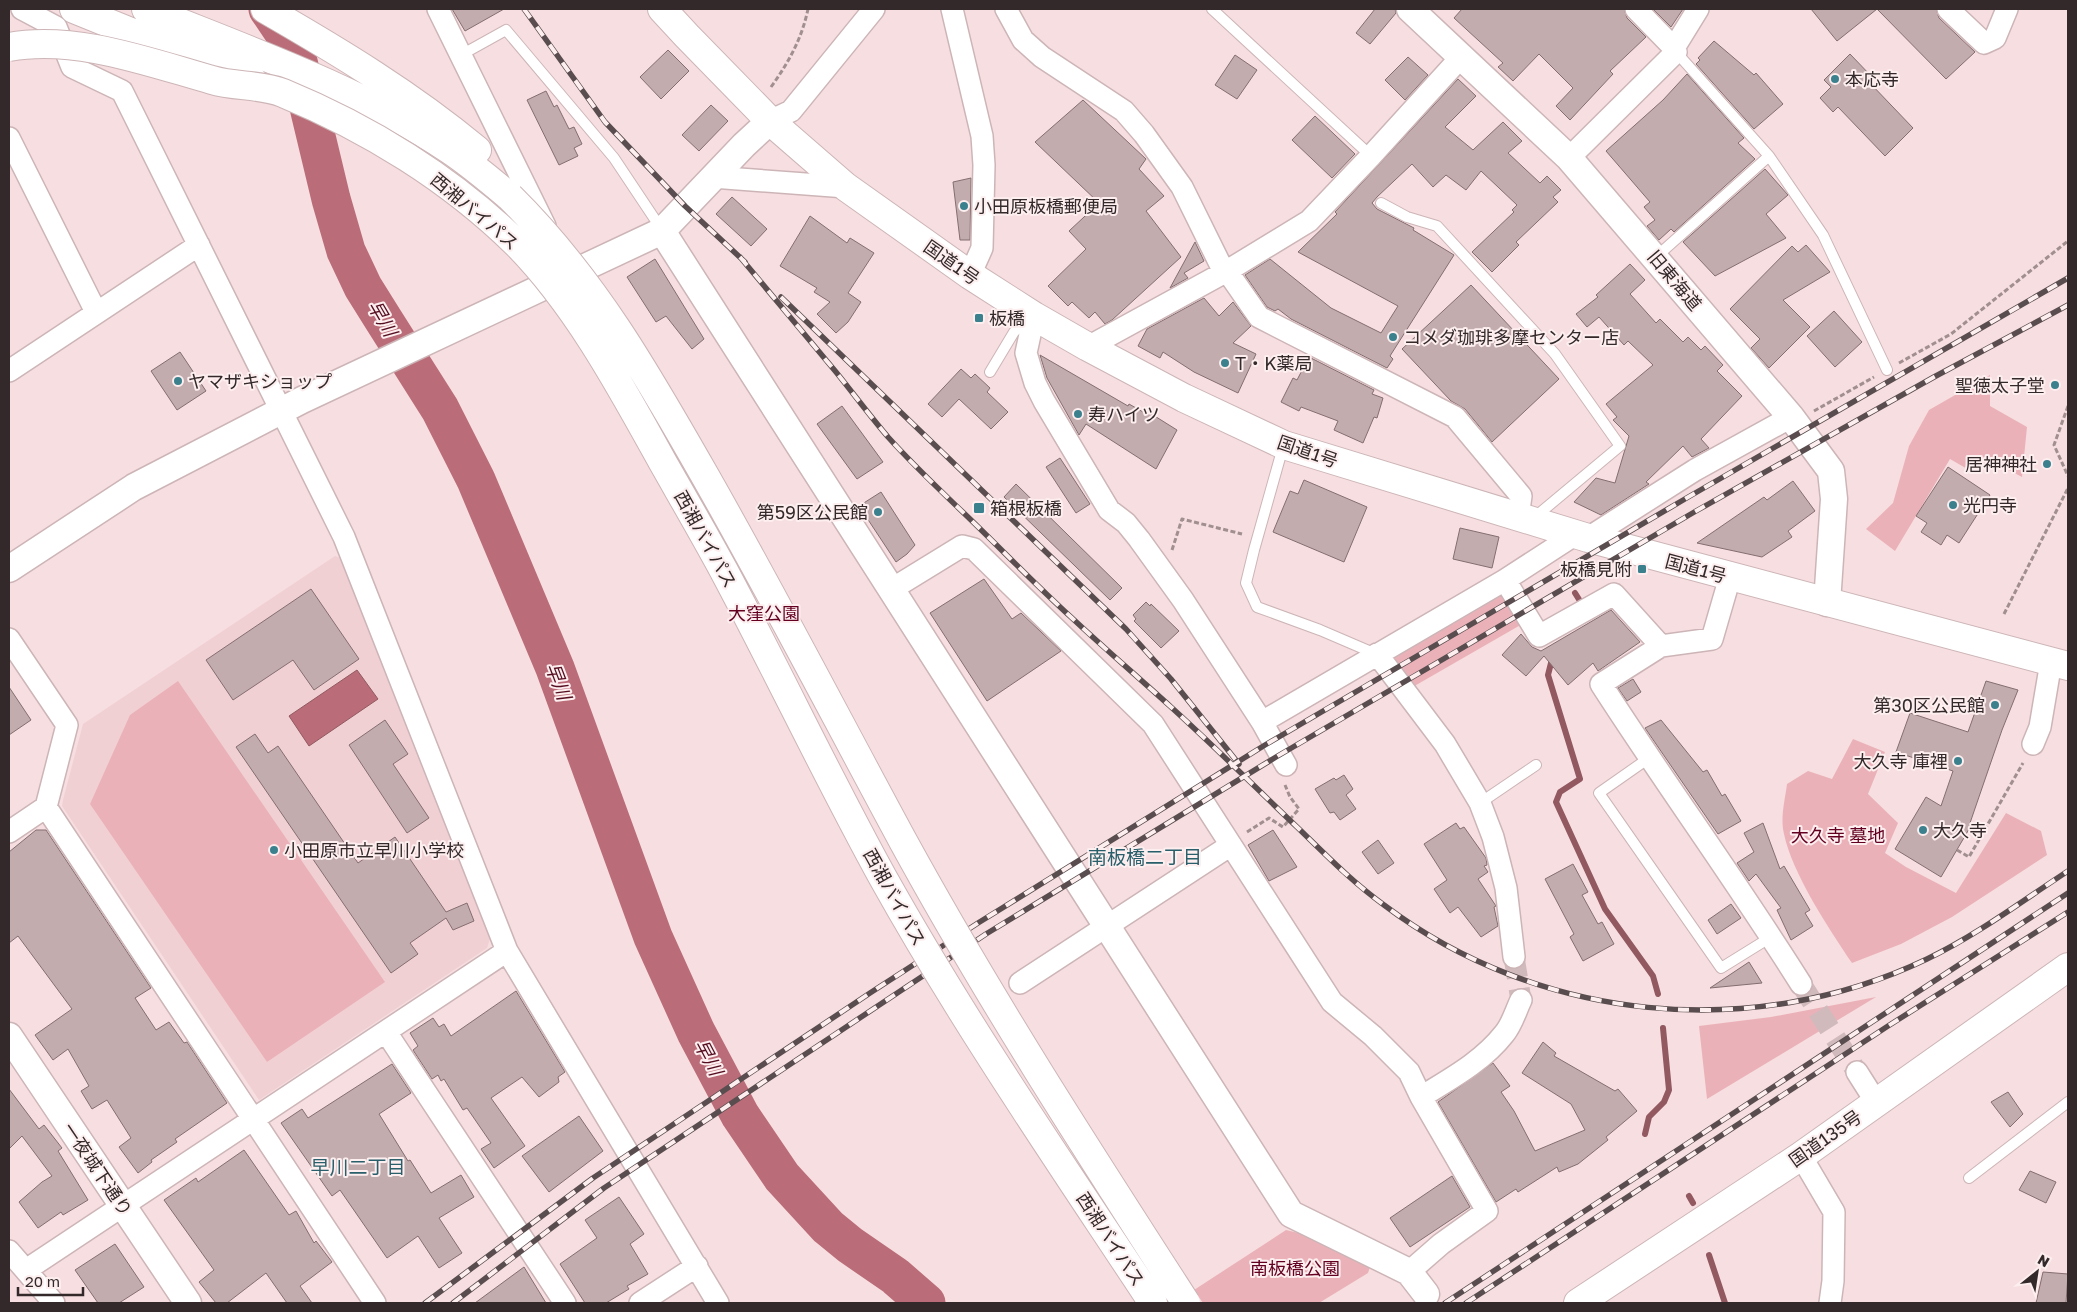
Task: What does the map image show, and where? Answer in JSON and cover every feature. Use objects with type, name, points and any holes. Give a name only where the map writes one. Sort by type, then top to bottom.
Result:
[{"type":"highway","name":"西湘バイパス","points":[[74,9],[277,90],[336,118],[416,163],[453,189],[486,216],[519,247],[563,299],[627,397],[714,553],[881,874],[941,978],[1153,1303]]},
{"type":"highway","name":"西湘バイパス","points":[[146,9],[278,62],[381,110],[450,150],[510,197],[551,239],[579,273],[645,369],[752,558],[904,842],[982,982],[1186,1303]]},
{"type":"highway","points":[[265,9],[317,39],[432,114],[476,149],[499,174],[510,197]]},
{"type":"highway","name":"国道1号","points":[[662,9],[770,121],[846,187],[970,275],[1034,316],[1088,347],[1184,398],[1284,445],[1524,519],[1730,578],[2060,664]]},
{"type":"highway","points":[[9,47],[44,44],[95,50],[171,68],[220,83],[277,90]]},
{"type":"highway","name":"国道135号","points":[[1578,1303],[1800,1156],[2068,967]]},
{"type":"street","points":[[22,9],[56,27],[72,67],[122,92],[199,246],[292,405],[507,951],[718,1303]]},
{"type":"street","points":[[438,9],[570,274]]},
{"type":"street","points":[[9,569],[134,486],[292,405],[662,231],[712,177],[770,121],[790,112],[874,9]]},
{"type":"street","points":[[952,9],[982,136],[984,165],[982,248],[970,275]]},
{"type":"street","points":[[1006,9],[1024,40],[1042,57],[1124,111],[1144,134],[1182,187],[1226,272],[1259,317],[1456,417],[1521,496],[1524,519]]},
{"type":"street","name":"旧東海道","points":[[1410,9],[1569,158],[1656,257],[1793,419],[1832,471],[1834,499],[1827,603]]},
{"type":"street","points":[[1636,9],[1675,50]]},
{"type":"street","points":[[1569,158],[1675,50],[1698,9]]},
{"type":"street","points":[[1948,9],[1984,43],[1995,38],[2007,9]]},
{"type":"street","points":[[1088,347],[1226,272],[1309,221],[1462,56]]},
{"type":"street","points":[[9,138],[96,312]]},
{"type":"street","points":[[712,177],[846,187]]},
{"type":"street","points":[[662,231],[1290,1214],[1409,1272],[1426,1294]]},
{"type":"street","points":[[9,371],[199,246]]},
{"type":"street","points":[[1034,316],[1026,353],[1038,389],[1109,510],[1126,522],[1163,573],[1262,722],[1286,765]]},
{"type":"street","points":[[1262,722],[1695,470],[1793,419]]},
{"type":"street","points":[[892,589],[962,546],[974,549],[1153,724],[1332,1002],[1373,1036],[1409,1072],[1486,1211],[1441,1244],[1409,1272]]},
{"type":"street","points":[[1730,578],[1712,639],[1661,646],[1601,684],[1649,758],[1771,936],[1800,984]]},
{"type":"street","points":[[1505,580],[1539,636],[1614,594],[1661,646]]},
{"type":"street","points":[[9,639],[66,725],[46,807],[9,832]]},
{"type":"street","points":[[1377,654],[1445,744],[1480,803],[1493,837],[1506,888],[1514,957]]},
{"type":"street","points":[[2033,744],[2060,664]]},
{"type":"street","points":[[46,807],[375,1303]]},
{"type":"street","points":[[1020,983],[1231,845]]},
{"type":"street","points":[[26,1270],[507,951]]},
{"type":"street","points":[[1421,1096],[1482,1057],[1505,1033],[1521,1000]]},
{"type":"street","points":[[386,1032],[564,1303]]},
{"type":"street","name":"一夜城下通り","points":[[9,1036],[188,1303]]},
{"type":"street","points":[[1857,1072],[1876,1102]]},
{"type":"street","points":[[1800,1156],[1834,1212],[1833,1281],[1830,1303]]},
{"type":"street","points":[[9,1251],[54,1303]]},
{"type":"street","points":[[640,1303],[697,1266]]},
{"type":"lane","points":[[1212,9],[1371,156]]},
{"type":"lane","points":[[460,55],[506,30],[614,158],[662,231]]},
{"type":"lane","points":[[1675,50],[1769,156],[1823,235],[1887,370]]},
{"type":"lane","points":[[1656,257],[1769,156]]},
{"type":"lane","points":[[1381,203],[1407,217],[1437,226],[1555,354],[1620,446],[1524,519]]},
{"type":"lane","points":[[990,372],[1014,332],[1034,316]]},
{"type":"lane","points":[[1284,445],[1246,583],[1257,607],[1320,630],[1377,654]]},
{"type":"lane","points":[[1649,758],[1599,793],[1721,968],[1771,936]]},
{"type":"lane","points":[[1480,803],[1536,765]]},
{"type":"lane","points":[[1969,1178],[2068,1102]]},
{"type":"path","points":[[770,89],[787,65],[804,30],[808,9]]},
{"type":"path","points":[[1793,419],[1951,334],[2068,241]]},
{"type":"path","points":[[2068,406],[2054,445],[2068,476]]},
{"type":"path","points":[[2004,614],[2068,488]]},
{"type":"path","points":[[1163,573],[1182,519],[1257,538]]},
{"type":"path","points":[[1957,850],[1969,857],[2033,744]]},
{"type":"path","points":[[1231,845],[1269,818],[1283,827],[1299,809]]},
{"type":"shaded area","name":"小田原市立早川小学校","points":[[335,556],[344,559],[490,939],[487,948],[259,1100],[62,806],[83,724]]},
{"type":"shaded area","points":[[357,670],[378,699],[309,746],[289,716]]},
{"type":"green space","points":[[1990,375],[1990,406],[2027,427],[2022,477],[1988,459],[1976,474],[1950,459],[1895,551],[1866,529],[1893,503],[1909,446],[1929,410]]},
{"type":"green space","points":[[1502,589],[1524,623],[1411,688],[1386,657]]},
{"type":"green space","points":[[178,681],[385,982],[267,1062],[90,804],[130,715]]},
{"type":"green space","name":"大久寺 墓地","points":[[1853,739],[1885,752],[1868,794],[1898,823],[1885,853],[1906,867],[1956,893],[2006,813],[2041,831],[2047,855],[1952,917],[1901,944],[1852,963],[1822,918],[1803,883],[1788,849],[1782,822],[1787,784],[1808,771],[1832,779]]},
{"type":"green space","points":[[1876,997],[1707,1099],[1699,1026],[1771,1017]]},
{"type":"green space","name":"南板橋公園","points":[[1286,1230],[1307,1235],[1371,1264],[1368,1273],[1319,1303],[1203,1303],[1194,1290]]},
{"type":"building","points":[[452,9],[504,9],[465,31]]},
{"type":"building","points":[[1375,9],[1395,9],[1396,13],[1370,44],[1356,33]]},
{"type":"building","points":[[1462,9],[1624,9],[1627,18],[1646,37],[1610,71],[1613,74],[1570,120],[1556,106],[1573,88],[1539,54],[1513,81],[1498,67],[1503,63],[1454,18]]},
{"type":"building","points":[[1653,9],[1683,9],[1671,27]]},
{"type":"building","points":[[1811,9],[1877,9],[1837,41]]},
{"type":"building","points":[[1877,9],[1936,9],[1939,18],[1975,52],[1946,79]]},
{"type":"building","points":[[1714,41],[1754,75],[1756,73],[1783,104],[1754,129],[1696,64],[1700,60],[1698,58]]},
{"type":"building","points":[[668,50],[689,71],[661,99],[640,77]]},
{"type":"building","points":[[1850,54],[1873,78],[1869,82],[1913,128],[1885,156],[1838,107],[1833,112],[1820,98],[1831,87],[1824,80]]},
{"type":"building","points":[[1235,55],[1257,70],[1237,99],[1215,85]]},
{"type":"building","points":[[1408,57],[1428,75],[1405,100],[1385,80]]},
{"type":"building","points":[[1687,74],[1744,138],[1738,143],[1755,159],[1674,232],[1671,229],[1659,240],[1647,226],[1655,220],[1644,207],[1650,202],[1606,151],[1663,100]]},
{"type":"building","points":[[1458,79],[1476,96],[1445,127],[1473,150],[1503,122],[1522,141],[1508,153],[1540,183],[1547,176],[1561,190],[1553,197],[1558,202],[1516,242],[1519,245],[1492,272],[1472,252],[1514,212],[1512,210],[1517,205],[1481,171],[1466,190],[1446,175],[1433,187],[1412,164],[1377,197],[1372,203],[1377,209],[1414,228],[1413,230],[1454,255],[1390,356],[1393,359],[1387,368],[1291,319],[1278,309],[1275,311],[1267,307],[1245,275],[1270,259],[1331,308],[1381,333],[1398,306],[1298,252],[1337,214],[1335,212]]},
{"type":"building","points":[[546,91],[554,107],[557,105],[569,129],[574,127],[582,144],[574,148],[578,156],[559,165],[527,100]]},
{"type":"building","points":[[1083,100],[1146,159],[1139,169],[1164,196],[1146,211],[1181,257],[1112,320],[1105,324],[1095,312],[1089,318],[1072,302],[1068,306],[1048,286],[1086,249],[1069,231],[1099,203],[1035,142]]},
{"type":"building","points":[[711,105],[728,121],[699,151],[682,135]]},
{"type":"building","points":[[1315,116],[1355,154],[1332,178],[1292,140]]},
{"type":"building","points":[[1765,169],[1788,195],[1766,214],[1786,238],[1715,276],[1683,242]]},
{"type":"building","name":"小田原板橋郵便局","points":[[971,178],[970,240],[960,240],[953,182]]},
{"type":"building","points":[[732,197],[767,229],[751,246],[716,214]]},
{"type":"building","points":[[810,216],[847,243],[850,238],[874,253],[848,293],[861,302],[848,322],[836,333],[817,314],[830,302],[814,292],[817,288],[780,266]]},
{"type":"building","points":[[1195,242],[1204,261],[1184,273],[1188,278],[1170,288]]},
{"type":"building","points":[[1806,245],[1830,272],[1783,300],[1810,327],[1769,368],[1751,348],[1760,339],[1730,309],[1792,246],[1798,252]]},
{"type":"building","points":[[655,259],[704,339],[692,349],[666,316],[656,322],[627,277]]},
{"type":"building","points":[[1630,264],[1645,280],[1630,294],[1656,323],[1660,319],[1683,342],[1688,337],[1701,350],[1705,346],[1723,365],[1717,371],[1742,396],[1701,439],[1709,448],[1692,457],[1683,446],[1646,482],[1649,484],[1601,515],[1574,502],[1596,478],[1615,483],[1629,436],[1613,420],[1617,417],[1606,404],[1653,365],[1628,341],[1624,345],[1599,317],[1587,327],[1576,314],[1598,297],[1596,295]]},
{"type":"building","points":[[1471,285],[1559,379],[1492,442],[1465,409],[1451,401],[1402,349]]},
{"type":"building","points":[[1204,298],[1219,316],[1233,302],[1251,326],[1233,343],[1256,354],[1238,393],[1194,372],[1163,352],[1160,358],[1138,346],[1147,329]]},
{"type":"building","points":[[1834,311],[1862,342],[1835,367],[1807,336]]},
{"type":"building","name":"ヤマザキショップ","points":[[180,352],[206,391],[177,410],[151,371]]},
{"type":"building","points":[[1040,355],[1128,406],[1129,404],[1143,412],[1145,410],[1177,430],[1156,469],[1086,424],[1079,435],[1047,378]]},
{"type":"building","points":[[1309,357],[1374,390],[1372,394],[1383,398],[1377,418],[1374,417],[1363,443],[1334,430],[1338,421],[1301,407],[1299,411],[1281,402],[1293,378],[1297,380]]},
{"type":"building","points":[[961,369],[971,378],[975,374],[990,388],[987,392],[1008,412],[991,429],[959,399],[942,417],[928,404]]},
{"type":"building","points":[[842,406],[883,462],[857,479],[817,424]]},
{"type":"building","points":[[1060,458],[1090,504],[1076,513],[1046,467]]},
{"type":"building","name":"光円寺","points":[[1948,467],[1990,495],[1959,543],[1947,535],[1941,545],[1921,532],[1927,523],[1916,516]]},
{"type":"building","points":[[1304,480],[1367,507],[1344,562],[1273,532],[1290,491],[1298,494]]},
{"type":"building","points":[[1793,481],[1815,511],[1788,531],[1792,537],[1762,557],[1697,543],[1764,497],[1767,500]]},
{"type":"building","points":[[1016,484],[1122,588],[1110,600],[1004,497]]},
{"type":"building","points":[[881,492],[915,545],[896,562],[859,506]]},
{"type":"building","points":[[1460,528],[1499,537],[1492,568],[1453,559]]},
{"type":"building","points":[[984,579],[1012,619],[1021,613],[1061,651],[987,701],[930,613]]},
{"type":"building","points":[[311,589],[359,659],[314,690],[293,660],[233,700],[206,660]]},
{"type":"building","points":[[1146,602],[1150,606],[1151,604],[1179,631],[1161,648],[1134,621],[1136,619],[1133,615]]},
{"type":"building","points":[[1611,610],[1640,642],[1598,671],[1593,663],[1568,685],[1544,656],[1526,676],[1502,655],[1521,634],[1532,647],[1541,651]]},
{"type":"building","points":[[1633,679],[1641,692],[1627,701],[1618,688]]},
{"type":"building","points":[[1986,681],[2018,690],[1970,823],[1972,824],[1941,877],[1895,849],[1926,797],[1941,806],[1953,771],[1896,752],[1910,713],[1968,732]]},
{"type":"building","points":[[9,687],[31,720],[9,735]]},
{"type":"building","points":[[385,720],[408,754],[393,764],[429,818],[407,833],[349,745]]},
{"type":"building","points":[[1661,720],[1703,772],[1707,770],[1722,796],[1725,794],[1741,821],[1718,834],[1645,728]]},
{"type":"building","points":[[255,734],[268,753],[278,746],[358,863],[395,837],[446,912],[467,903],[474,921],[453,930],[446,918],[410,943],[418,954],[391,973],[236,747]]},
{"type":"building","points":[[1344,775],[1353,789],[1346,795],[1356,809],[1340,820],[1334,812],[1330,813],[1315,789],[1334,778],[1336,780]]},
{"type":"building","points":[[1456,823],[1460,829],[1464,827],[1486,858],[1487,865],[1484,866],[1488,872],[1478,879],[1496,906],[1494,907],[1498,926],[1481,937],[1458,907],[1450,913],[1434,889],[1447,880],[1424,844]]},
{"type":"building","points":[[1763,823],[1780,869],[1784,866],[1810,910],[1805,913],[1813,926],[1791,940],[1777,910],[1781,908],[1756,874],[1749,881],[1737,863],[1754,852],[1744,833]]},
{"type":"building","points":[[36,830],[46,830],[151,988],[135,998],[156,1030],[169,1022],[184,1043],[187,1042],[227,1103],[175,1139],[177,1142],[151,1160],[152,1162],[138,1173],[119,1147],[131,1138],[107,1100],[92,1109],[81,1091],[89,1086],[68,1049],[53,1060],[35,1035],[72,1009],[18,936],[9,943],[9,852]]},
{"type":"building","points":[[1273,830],[1297,867],[1269,881],[1248,845]]},
{"type":"building","points":[[1378,840],[1394,863],[1378,874],[1362,852]]},
{"type":"building","points":[[1573,864],[1588,892],[1582,895],[1598,924],[1602,922],[1614,944],[1583,961],[1570,937],[1574,934],[1545,879]]},
{"type":"building","points":[[1731,904],[1741,918],[1717,934],[1708,920]]},
{"type":"building","points":[[1749,962],[1762,983],[1710,988]]},
{"type":"building","points":[[516,991],[565,1072],[558,1077],[559,1082],[539,1097],[522,1077],[491,1098],[525,1146],[494,1168],[481,1149],[491,1143],[467,1108],[463,1110],[444,1079],[441,1081],[438,1075],[432,1079],[413,1050],[418,1046],[410,1033],[433,1018],[439,1027],[444,1024],[451,1036]]},
{"type":"building","points":[[1543,1042],[1556,1053],[1554,1056],[1615,1091],[1618,1089],[1637,1111],[1606,1137],[1608,1140],[1578,1164],[1559,1172],[1557,1167],[1518,1192],[1516,1189],[1496,1202],[1438,1102],[1493,1063],[1510,1086],[1501,1092],[1514,1111],[1535,1151],[1585,1130],[1571,1104],[1522,1073]]},
{"type":"building","points":[[392,1064],[411,1093],[379,1114],[408,1161],[410,1160],[431,1193],[461,1175],[474,1197],[439,1218],[462,1253],[439,1268],[418,1236],[387,1258],[340,1190],[332,1196],[281,1123],[302,1109],[308,1118]]},
{"type":"building","points":[[9,1089],[39,1129],[44,1125],[62,1148],[58,1151],[88,1200],[63,1215],[61,1212],[38,1228],[19,1202],[52,1176],[22,1136],[9,1149]]},
{"type":"building","points":[[2008,1092],[2023,1114],[2010,1127],[1991,1102]]},
{"type":"building","points":[[579,1116],[603,1151],[549,1192],[522,1156]]},
{"type":"building","points":[[244,1150],[289,1215],[296,1211],[314,1243],[316,1241],[332,1262],[300,1286],[312,1303],[287,1303],[266,1273],[227,1303],[216,1303],[199,1282],[214,1270],[164,1200],[196,1178],[198,1182]]},
{"type":"building","points":[[2030,1171],[2056,1182],[2046,1203],[2019,1190]]},
{"type":"building","points":[[1452,1176],[1470,1207],[1410,1247],[1390,1218]]},
{"type":"building","points":[[619,1197],[644,1234],[630,1244],[648,1274],[627,1286],[629,1289],[606,1303],[585,1303],[560,1264],[597,1238],[585,1220]]},
{"type":"building","points":[[115,1244],[144,1287],[119,1303],[98,1303],[75,1270]]},
{"type":"building","points":[[524,1267],[546,1303],[475,1303]]},
{"type":"building","points":[[2043,1272],[2068,1274],[2066,1303],[2036,1303]]},
{"type":"waterway","name":"早川","points":[[268,9],[295,49],[331,199],[346,251],[363,287],[440,409],[476,480],[555,668],[653,937],[696,1032],[740,1115],[782,1177],[828,1227],[850,1245],[895,1276],[926,1303]]},
{"type":"waterway","points":[[1575,593],[1580,601]]},
{"type":"waterway","points":[[1557,658],[1551,663],[1548,675],[1580,779],[1560,792],[1556,802],[1605,909],[1653,976],[1658,994]]},
{"type":"waterway","points":[[1645,1134],[1649,1117],[1664,1102],[1669,1090],[1663,1028]]},
{"type":"waterway","points":[[1689,1196],[1693,1203]]},
{"type":"waterway","points":[[1709,1255],[1725,1303]]},
{"type":"tunnel","points":[[1514,957],[1521,1000]]},
{"type":"tunnel","points":[[1801,984],[1857,1072]]},
{"type":"railway","points":[[524,9],[605,122],[685,206],[745,262]]},
{"type":"railway","points":[[740,257],[881,429],[928,479],[1059,606],[1187,722],[1339,868],[1384,905],[1445,944],[1510,975],[1578,996],[1648,1007],[1719,1010],[1790,1002],[1860,986],[1927,959],[1981,929],[2068,871]]},
{"type":"railway","points":[[425,1303],[593,1178],[978,923],[1265,745],[1690,496],[2068,278]]},
{"type":"railway","points":[[781,297],[1126,629],[1171,679],[1239,764]]},
{"type":"railway","points":[[453,1303],[604,1188],[986,934],[1276,757],[1696,511],[1934,377],[2068,305]]},
{"type":"railway","points":[[1445,1303],[2068,893]]},
{"type":"railway","points":[[1466,1303],[1888,1026],[2068,912]]},
{"type":"place","name":"本応寺","points":[[1835,79]]},
{"type":"place","name":"小田原板橋郵便局","points":[[964,206]]},
{"type":"place","name":"板橋","points":[[979,318]]},
{"type":"place","name":"コメダ珈琲多摩センター店","points":[[1393,337]]},
{"type":"place","name":"T・K薬局","points":[[1225,363]]},
{"type":"place","name":"ヤマザキショップ","points":[[178,381]]},
{"type":"place","name":"聖徳太子堂","points":[[2055,385]]},
{"type":"place","name":"寿ハイツ","points":[[1078,414]]},
{"type":"place","name":"居神神社","points":[[2047,464]]},
{"type":"place","name":"光円寺","points":[[1953,505]]},
{"type":"place","name":"箱根板橋","points":[[979,508]]},
{"type":"place","name":"第59区公民館","points":[[878,512]]},
{"type":"place","name":"板橋見附","points":[[1642,569]]},
{"type":"place","name":"第30区公民館","points":[[1995,705]]},
{"type":"place","name":"大久寺 庫裡","points":[[1958,761]]},
{"type":"place","name":"大久寺","points":[[1923,830]]},
{"type":"place","name":"小田原市立早川小学校","points":[[274,850]]},
{"type":"district","name":"南板橋二丁目","points":[[1145,856]]},
{"type":"district","name":"早川二丁目","points":[[358,1166]]},
{"type":"park label","name":"大窪公園","points":[[764,613]]}]
